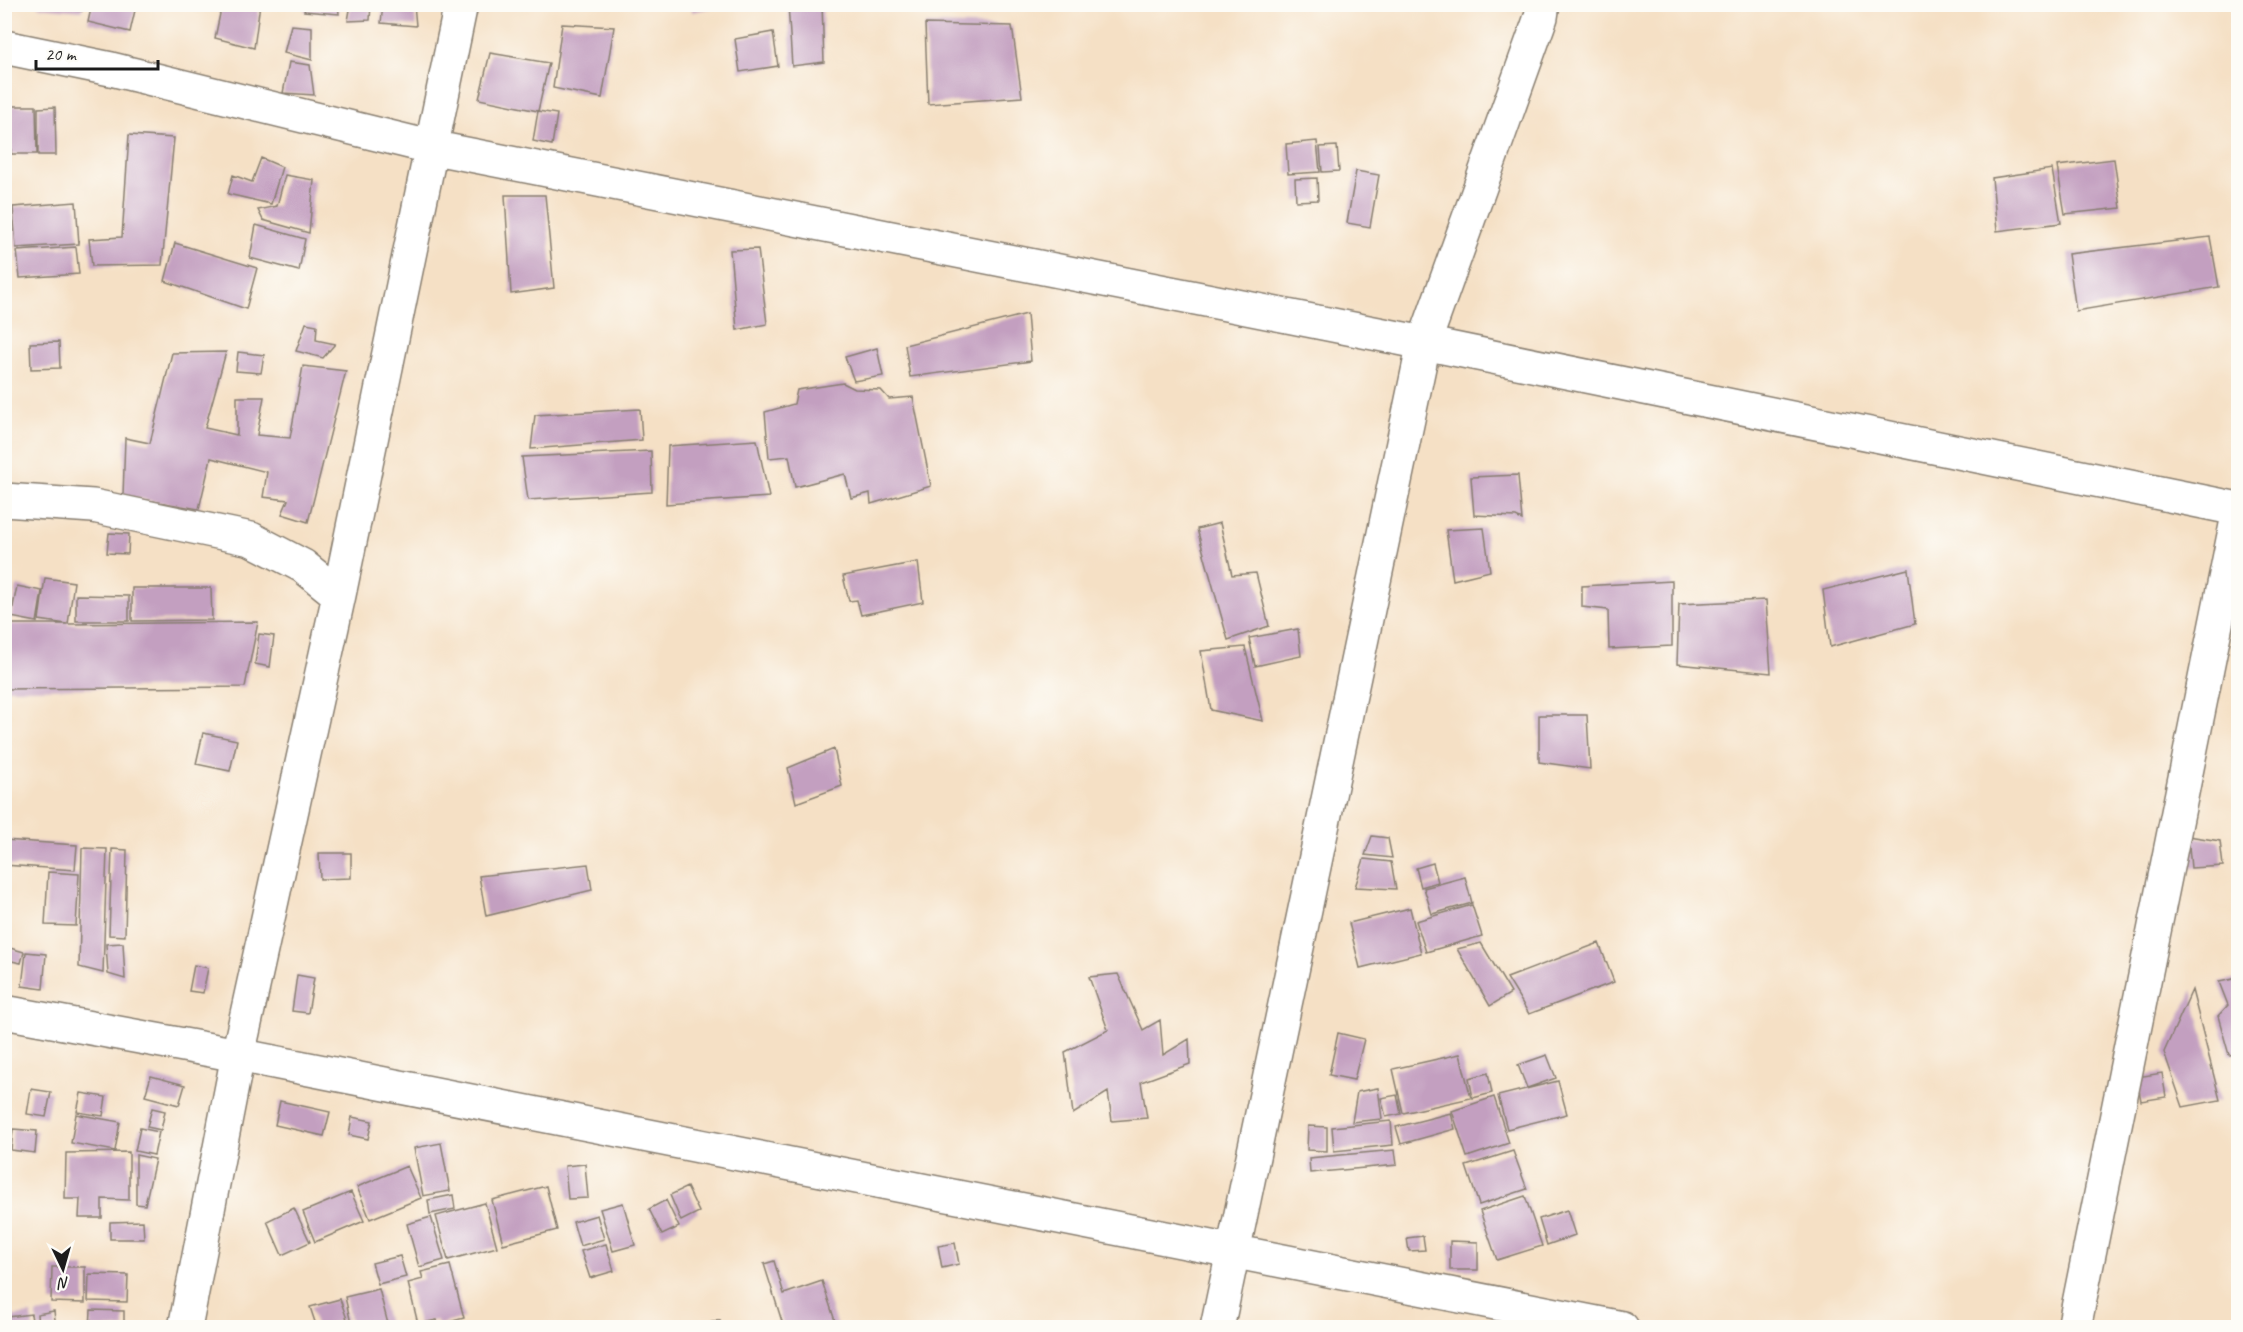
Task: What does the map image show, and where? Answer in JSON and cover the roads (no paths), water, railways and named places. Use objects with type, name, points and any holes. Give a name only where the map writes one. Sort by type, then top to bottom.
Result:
[{"type":"street","points":[[185,1328],[238,1056],[339,596],[461,4]]},
{"type":"street","points":[[1217,1328],[1425,343],[1541,17],[1543,4]]},
{"type":"street","points":[[4,47],[111,69],[430,147],[1425,343],[2238,509]]},
{"type":"street","points":[[4,500],[93,507],[251,539],[303,566],[339,596]]},
{"type":"street","points":[[2074,1328],[2238,514]]},
{"type":"street","points":[[4,1012],[1233,1250],[1622,1328]]}]
